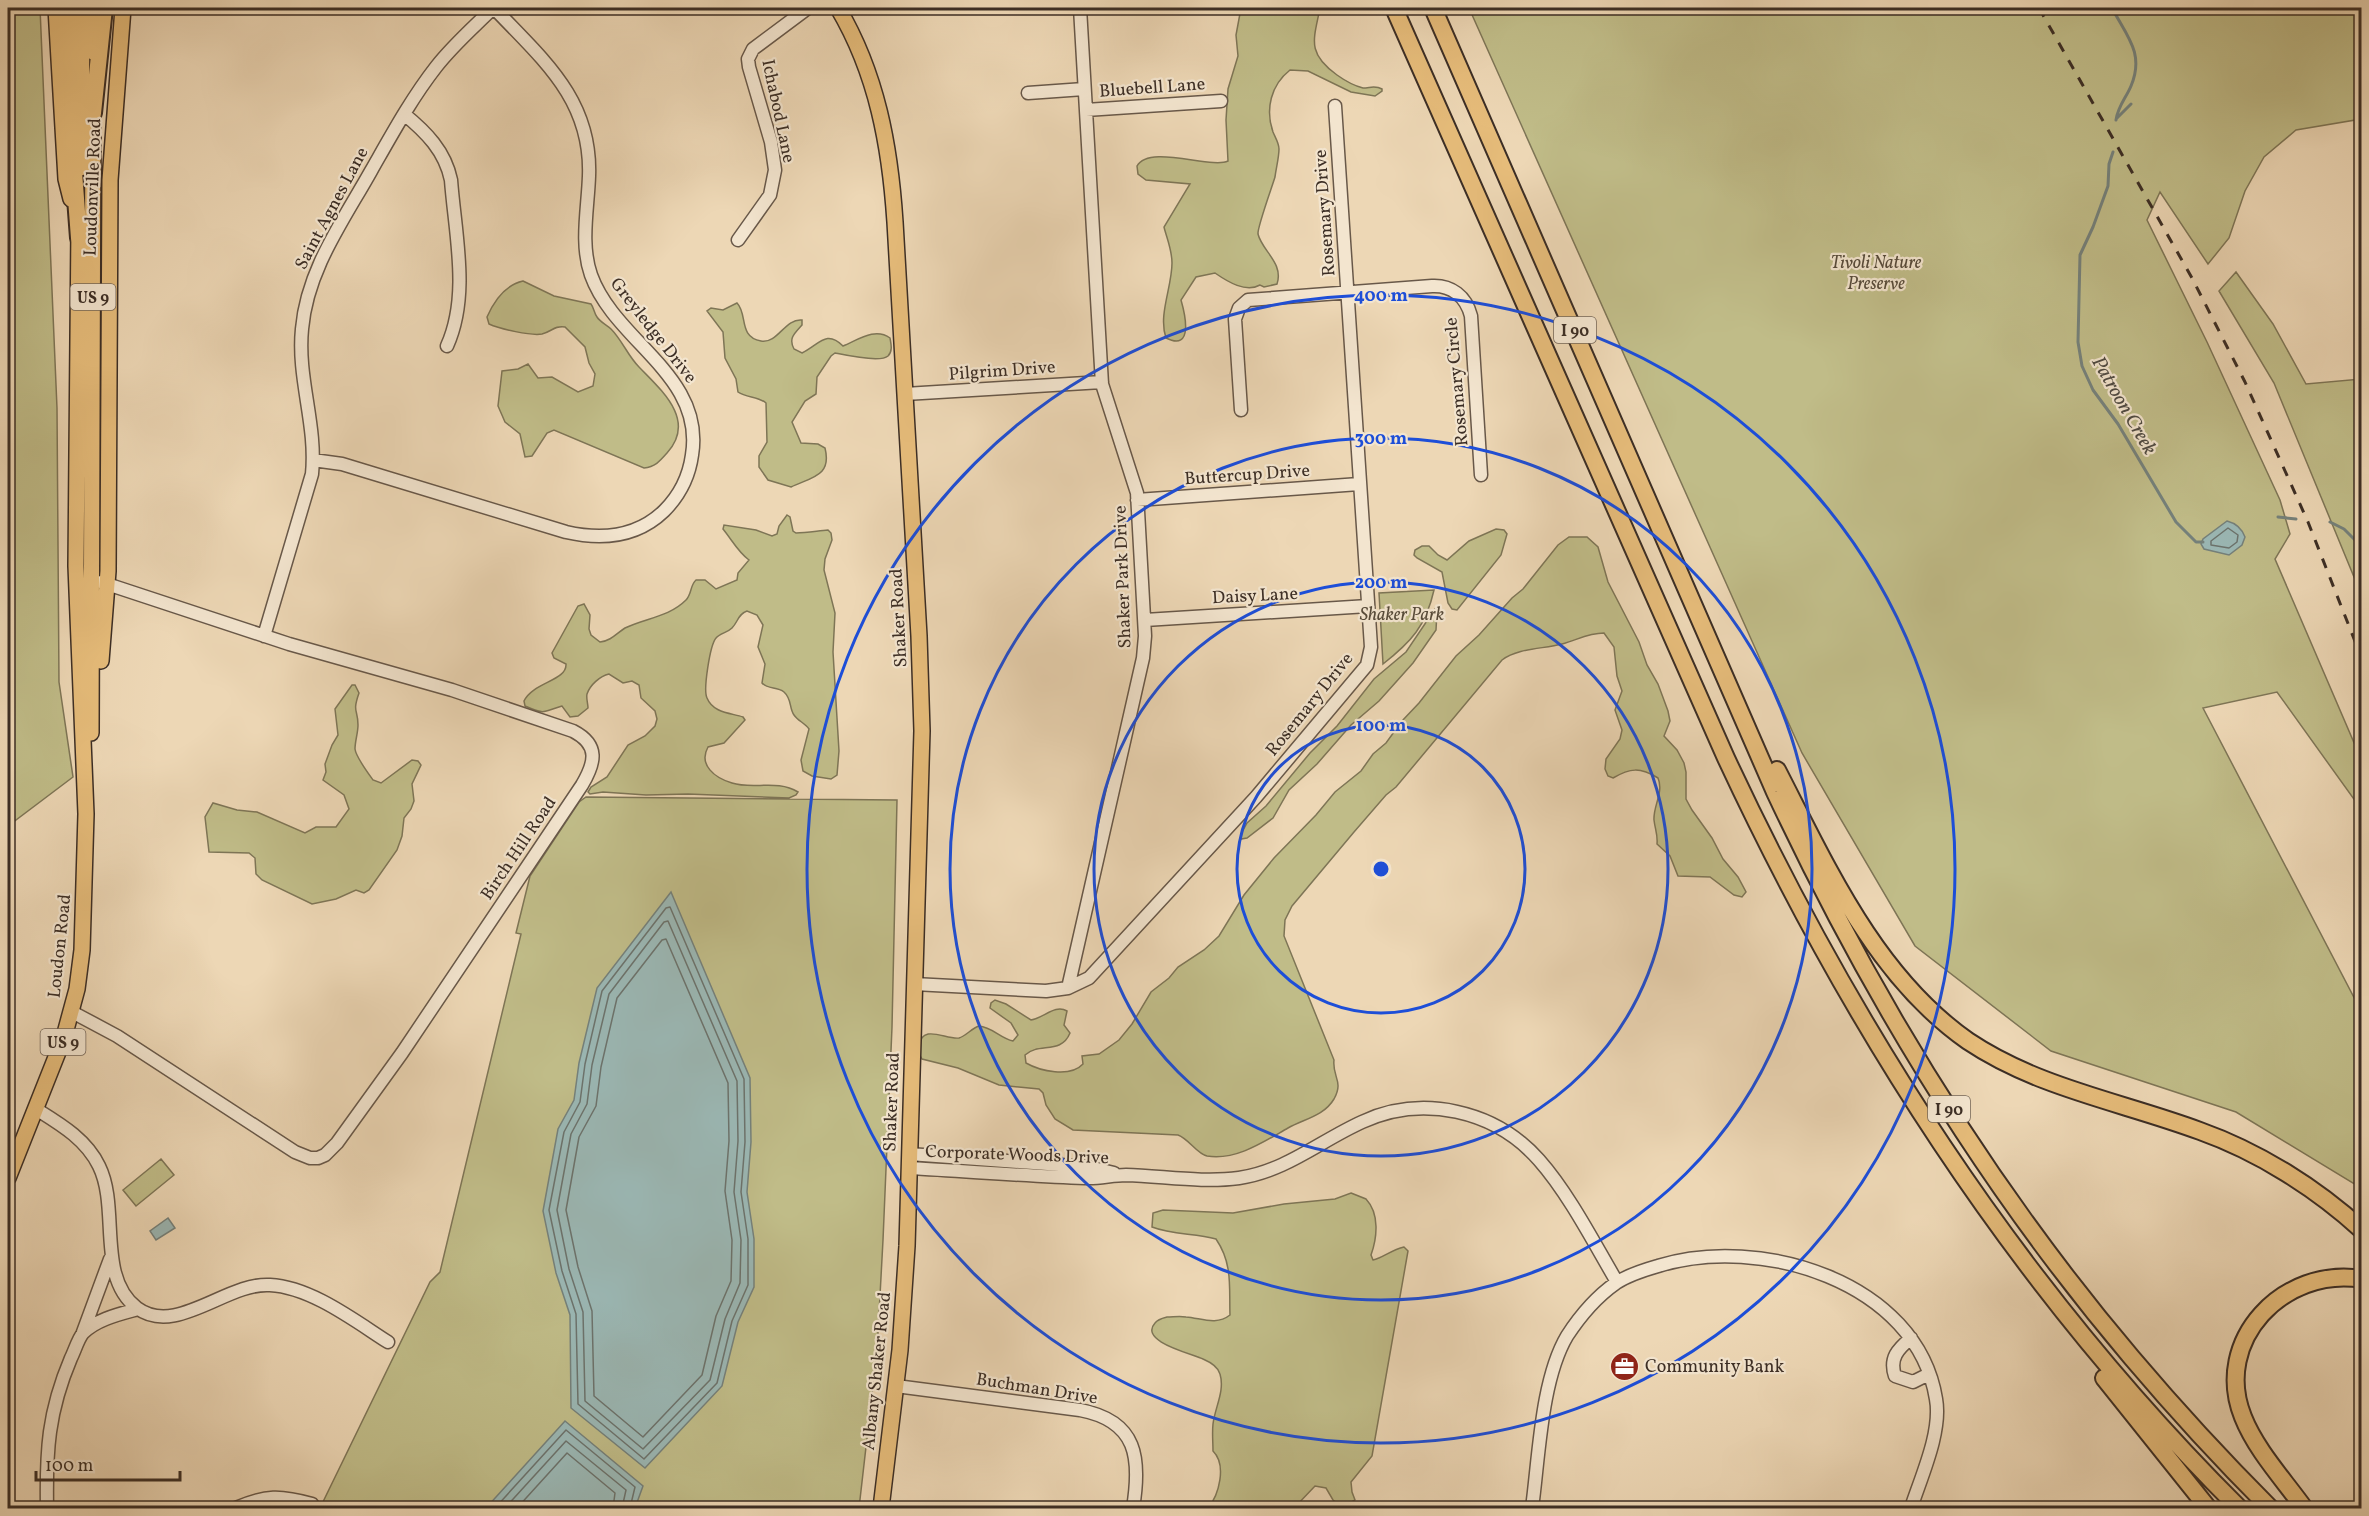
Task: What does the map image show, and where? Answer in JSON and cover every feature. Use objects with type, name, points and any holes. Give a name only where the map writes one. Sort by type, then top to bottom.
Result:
[{"type":"highway","points":[[70,8],[74,172],[79,238]]},
{"type":"highway","points":[[93,113],[104,8]]},
{"type":"highway","name":"I 90","points":[[1394,8],[1598,472],[1770,852],[1823,953],[1892,1070],[1954,1165],[2016,1251],[2114,1374],[2239,1509]]},
{"type":"highway","name":"I 90","points":[[1433,8],[1754,744],[1819,885],[1884,1004],[1948,1109],[2036,1236],[2099,1318],[2166,1397],[2270,1509]]},
{"type":"highway","points":[[1716,653],[1842,895],[1895,972],[1931,1011],[1969,1041],[2037,1077],[2202,1131],[2250,1153],[2319,1195],[2361,1230]]},
{"type":"highway","points":[[2016,1251],[2082,1349],[2208,1509]]},
{"type":"highway","points":[[2304,1509],[2258,1443],[2243,1416],[2237,1387],[2239,1360],[2255,1322],[2286,1292],[2327,1278],[2361,1279]]},
{"type":"main road","points":[[56,8],[66,178],[79,238]]},
{"type":"main road","name":"US 9","points":[[81,8],[82,165],[76,498],[78,648],[86,814]]},
{"type":"main road","name":"US 9","points":[[86,814],[92,722],[93,8]]},
{"type":"main road","name":"Loudonville Road","points":[[92,722],[108,585],[110,180],[123,8]]},
{"type":"main road","name":"Shaker Road","points":[[838,8],[852,32],[869,74],[885,128],[893,190],[905,394],[921,706],[920,827],[907,1237]]},
{"type":"main road","points":[[76,498],[83,567],[86,574],[93,579]]},
{"type":"main road","name":"Loudon Road","points":[[8,1178],[59,1052],[72,1012],[82,950],[86,814]]},
{"type":"main road","name":"Albany Shaker Road","points":[[881,1509],[896,1386],[907,1237]]},
{"type":"street","name":"Saint Agnes Lane","points":[[264,636],[312,474],[313,460],[301,358],[306,301],[322,258],[404,114],[436,67],[494,8]]},
{"type":"street","name":"Greyledge Drive","points":[[313,460],[338,463],[558,530],[592,537],[621,534],[651,522],[672,501],[686,478],[693,450],[694,430],[686,402],[676,384],[606,303],[595,285],[589,267],[586,245],[589,149],[579,113],[560,81],[494,8]]},
{"type":"street","name":"Ichabod Lane","points":[[738,240],[770,195],[775,170],[774,152],[749,67],[749,56],[755,47],[808,8]]},
{"type":"street","name":"Shaker Park Drive","points":[[1068,988],[1144,653],[1145,620],[1137,500],[1133,477],[1102,382],[1080,8]]},
{"type":"street","name":"Bluebell Lane","points":[[1028,93],[1084,89]]},
{"type":"street","name":"Bluebell Lane","points":[[1086,110],[1221,101]]},
{"type":"street","name":"Rosemary Drive","points":[[1068,988],[1085,981],[1100,968],[1256,797],[1364,672],[1371,650],[1335,106]]},
{"type":"street","points":[[404,114],[435,144],[445,159],[451,180],[459,297],[456,324],[447,346]]},
{"type":"street","name":"Rosemary Circle","points":[[1241,410],[1235,322],[1240,306],[1248,300],[1436,286],[1455,291],[1466,302],[1472,321],[1482,475]]},
{"type":"street","name":"Pilgrim Drive","points":[[905,394],[1102,382]]},
{"type":"street","name":"Buttercup Drive","points":[[1137,500],[1359,484]]},
{"type":"street","name":"Birch Hill Road","points":[[72,1012],[117,1035],[295,1152],[310,1158],[322,1156],[337,1143],[402,1053],[591,769],[593,757],[590,745],[584,737],[573,731],[452,690],[264,636],[93,579]]},
{"type":"street","name":"Daisy Lane","points":[[1145,620],[1368,606]]},
{"type":"street","points":[[914,984],[1046,991],[1068,988]]},
{"type":"street","name":"Corporate Woods Drive","points":[[909,1161],[1089,1167],[1124,1175],[1214,1180],[1253,1176],[1291,1162],[1359,1123],[1387,1113],[1422,1108],[1455,1111],[1492,1124],[1517,1139],[1533,1153],[1554,1179],[1617,1282]]},
{"type":"street","points":[[36,1109],[71,1132],[98,1163],[107,1192],[111,1254],[120,1284],[138,1309],[150,1314],[172,1316],[191,1311],[239,1290],[258,1285],[279,1286],[299,1291],[329,1306],[388,1342]]},
{"type":"street","points":[[47,1509],[46,1455],[51,1419],[62,1383],[111,1254]]},
{"type":"street","points":[[1532,1509],[1550,1383],[1559,1351],[1584,1312],[1617,1282],[1678,1260],[1715,1255],[1783,1262],[1819,1272],[1846,1284],[1883,1309],[1911,1338],[1929,1374],[1936,1399],[1936,1424],[1911,1509]]},
{"type":"street","points":[[82,1335],[98,1323],[138,1309]]},
{"type":"street","points":[[1911,1338],[1900,1348],[1893,1359],[1892,1369],[1895,1376],[1913,1382],[1929,1374]]},
{"type":"street","name":"Buchman Drive","points":[[896,1386],[1080,1410],[1106,1418],[1120,1427],[1133,1448],[1137,1477],[1133,1509]]},
{"type":"street","points":[[236,1509],[266,1497],[290,1498],[312,1504]]},
{"type":"green space","points":[[8,8],[40,8],[57,408],[59,682],[73,777],[8,826]]},
{"type":"green space","points":[[1241,8],[1320,8],[1315,45],[1320,60],[1350,83],[1363,88],[1377,87],[1382,91],[1375,96],[1351,92],[1308,71],[1290,70],[1283,76],[1271,98],[1271,123],[1279,152],[1275,177],[1258,230],[1260,240],[1278,270],[1277,284],[1249,288],[1231,283],[1215,273],[1196,277],[1181,300],[1186,330],[1181,340],[1175,341],[1166,338],[1164,329],[1164,310],[1172,263],[1164,227],[1190,184],[1146,180],[1138,174],[1137,166],[1144,160],[1154,157],[1220,163],[1228,161],[1226,120],[1228,89],[1238,56],[1236,35]]},
{"type":"green space","name":"Tivoli Nature Preserve","points":[[1469,8],[2361,8],[2361,119],[2296,130],[2264,157],[2245,191],[2229,238],[2208,264],[2160,192],[2147,220],[2207,342],[2280,500],[2290,534],[2275,559],[2361,759],[2361,809],[2277,692],[2203,708],[2361,1011],[2361,1188],[2236,1112],[2051,1051],[1915,946],[1802,753]]},
{"type":"green space","points":[[2236,272],[2273,324],[2306,384],[2361,379],[2361,594],[2274,383],[2219,291]]},
{"type":"green space","points":[[523,281],[554,296],[591,304],[598,319],[615,333],[635,363],[665,396],[677,417],[678,429],[675,441],[657,463],[644,468],[554,430],[547,433],[532,456],[525,457],[520,434],[505,422],[498,406],[502,371],[518,369],[528,364],[538,378],[552,377],[578,392],[593,386],[595,374],[589,363],[585,347],[565,327],[537,334],[516,332],[489,324],[487,317],[493,305],[511,286]]},
{"type":"green space","points":[[737,303],[749,335],[761,341],[772,339],[791,323],[802,320],[802,325],[793,336],[792,342],[794,349],[802,353],[827,339],[837,341],[843,346],[872,334],[890,338],[891,350],[888,356],[870,359],[835,353],[817,377],[816,394],[805,401],[792,422],[801,443],[818,444],[825,448],[826,464],[823,470],[813,478],[791,487],[768,480],[759,467],[759,456],[767,442],[766,403],[738,392],[736,379],[725,358],[723,332],[707,311],[711,308],[723,310]]},
{"type":"green space","points":[[787,515],[796,533],[828,530],[831,533],[832,540],[825,559],[824,570],[835,613],[833,652],[839,751],[837,775],[831,779],[812,776],[803,771],[801,760],[809,729],[794,715],[784,692],[767,687],[762,683],[765,664],[758,647],[763,625],[757,615],[747,611],[740,616],[732,628],[716,638],[709,658],[706,686],[707,698],[713,707],[743,717],[745,720],[724,743],[708,747],[705,760],[714,774],[726,781],[748,786],[782,786],[798,792],[796,795],[789,798],[603,792],[590,794],[588,792],[591,787],[607,777],[628,745],[645,736],[655,726],[657,719],[655,711],[641,698],[639,685],[632,681],[623,683],[609,674],[590,687],[587,696],[588,708],[578,716],[570,717],[562,706],[544,712],[525,706],[524,701],[528,695],[565,670],[566,664],[554,658],[552,653],[578,606],[584,604],[590,615],[591,635],[600,642],[607,640],[625,628],[665,614],[679,606],[688,598],[696,580],[705,580],[716,589],[737,580],[738,573],[749,560],[738,550],[723,529],[724,525],[756,530],[772,536],[777,534],[779,526]]},
{"type":"green space","points":[[1496,529],[1504,530],[1507,534],[1501,555],[1457,610],[1452,609],[1448,603],[1442,572],[1417,558],[1414,555],[1415,550],[1422,546],[1429,546],[1447,560],[1469,541]]},
{"type":"green space","points":[[1569,537],[1587,537],[1598,547],[1608,582],[1639,642],[1668,711],[1670,721],[1664,736],[1677,750],[1684,763],[1686,799],[1723,859],[1738,877],[1746,892],[1742,897],[1734,895],[1710,877],[1678,876],[1670,856],[1657,844],[1654,820],[1660,788],[1658,778],[1635,770],[1613,778],[1608,776],[1605,769],[1606,759],[1620,739],[1622,730],[1615,710],[1622,691],[1617,676],[1614,647],[1604,633],[1593,634],[1562,644],[1523,651],[1502,660],[1396,787],[1386,795],[1292,906],[1285,920],[1284,936],[1334,1060],[1338,1083],[1334,1099],[1319,1113],[1239,1153],[1229,1156],[1207,1156],[1178,1135],[1073,1130],[1055,1119],[1039,1089],[999,1085],[958,1068],[922,1059],[919,1050],[921,1039],[930,1034],[959,1038],[979,1026],[988,1028],[1013,1041],[1018,1035],[1011,1023],[990,1008],[991,1003],[995,1000],[1006,1004],[1031,1020],[1058,1009],[1067,1011],[1064,1025],[1070,1033],[1066,1040],[1061,1044],[1037,1049],[1025,1055],[1026,1063],[1039,1068],[1055,1072],[1071,1071],[1083,1064],[1082,1056],[1099,1054],[1119,1040],[1132,1024],[1151,992],[1169,978],[1178,967],[1204,950],[1219,936],[1244,895],[1274,858],[1335,792],[1361,771],[1456,656],[1523,589],[1558,545]]},
{"type":"green space","name":"Shaker Park","points":[[1434,590],[1427,614],[1416,632],[1383,664],[1379,593]]},
{"type":"green space","points":[[1435,609],[1437,611],[1436,630],[1413,663],[1379,701],[1351,725],[1317,764],[1289,790],[1273,818],[1247,838],[1241,839],[1247,823],[1266,806],[1310,753],[1337,726],[1374,679],[1406,652]]},
{"type":"green space","points":[[352,685],[355,685],[359,693],[356,708],[358,725],[355,749],[373,780],[381,783],[412,760],[418,761],[421,765],[412,784],[414,801],[404,818],[402,836],[397,850],[369,890],[364,893],[356,890],[336,899],[312,904],[262,880],[256,874],[255,858],[249,853],[209,852],[205,817],[213,803],[237,810],[257,812],[305,833],[316,827],[336,827],[349,809],[344,795],[323,780],[326,772],[325,764],[338,735],[335,709]]},
{"type":"green space","points":[[586,797],[897,800],[892,1027],[883,1240],[877,1351],[859,1508],[320,1508],[430,1282],[440,1272],[521,934],[516,933],[530,876],[579,802]]},
{"type":"green space","points":[[161,1159],[174,1175],[136,1206],[123,1190]]},
{"type":"green space","points":[[1351,1193],[1366,1199],[1374,1212],[1376,1226],[1371,1255],[1373,1260],[1404,1247],[1408,1251],[1372,1456],[1351,1482],[1355,1500],[1342,1507],[1333,1500],[1326,1488],[1315,1486],[1294,1508],[1208,1508],[1220,1480],[1220,1464],[1213,1451],[1213,1424],[1221,1387],[1220,1374],[1216,1367],[1208,1361],[1160,1341],[1154,1336],[1152,1330],[1156,1322],[1167,1317],[1214,1321],[1230,1315],[1228,1267],[1216,1239],[1152,1227],[1153,1213],[1163,1210],[1233,1213],[1284,1204],[1335,1199]]},
{"type":"water","points":[[2227,521],[2242,531],[2245,537],[2242,545],[2229,555],[2204,549],[2201,544],[2203,539]]},
{"type":"water","points":[[671,892],[750,1078],[751,1142],[747,1192],[754,1239],[754,1287],[738,1322],[722,1386],[645,1468],[571,1408],[570,1315],[556,1273],[543,1211],[558,1129],[574,1100],[579,1063],[597,988]]},
{"type":"water","points":[[168,1218],[175,1228],[156,1240],[150,1231]]},
{"type":"water","points":[[565,1421],[643,1486],[635,1508],[486,1508]]},
{"type":"waterway","points":[[2112,8],[2132,45],[2136,64],[2131,86],[2120,106],[2116,120]]},
{"type":"waterway","name":"Patroon Creek","points":[[2117,118],[2131,104]]},
{"type":"waterway","name":"Patroon Creek","points":[[2113,152],[2109,164],[2108,186],[2080,255],[2078,342],[2082,366],[2093,390],[2118,424],[2176,522],[2196,542],[2203,542]]},
{"type":"waterway","name":"Patroon Creek","points":[[2278,517],[2296,519]]},
{"type":"waterway","name":"Patroon Creek","points":[[2330,522],[2344,529],[2362,547]]},
{"type":"railway","points":[[2039,8],[2192,278],[2245,382],[2308,522],[2362,659]]},
{"type":"place","name":"Community Bank","points":[[1624,1366]]}]
